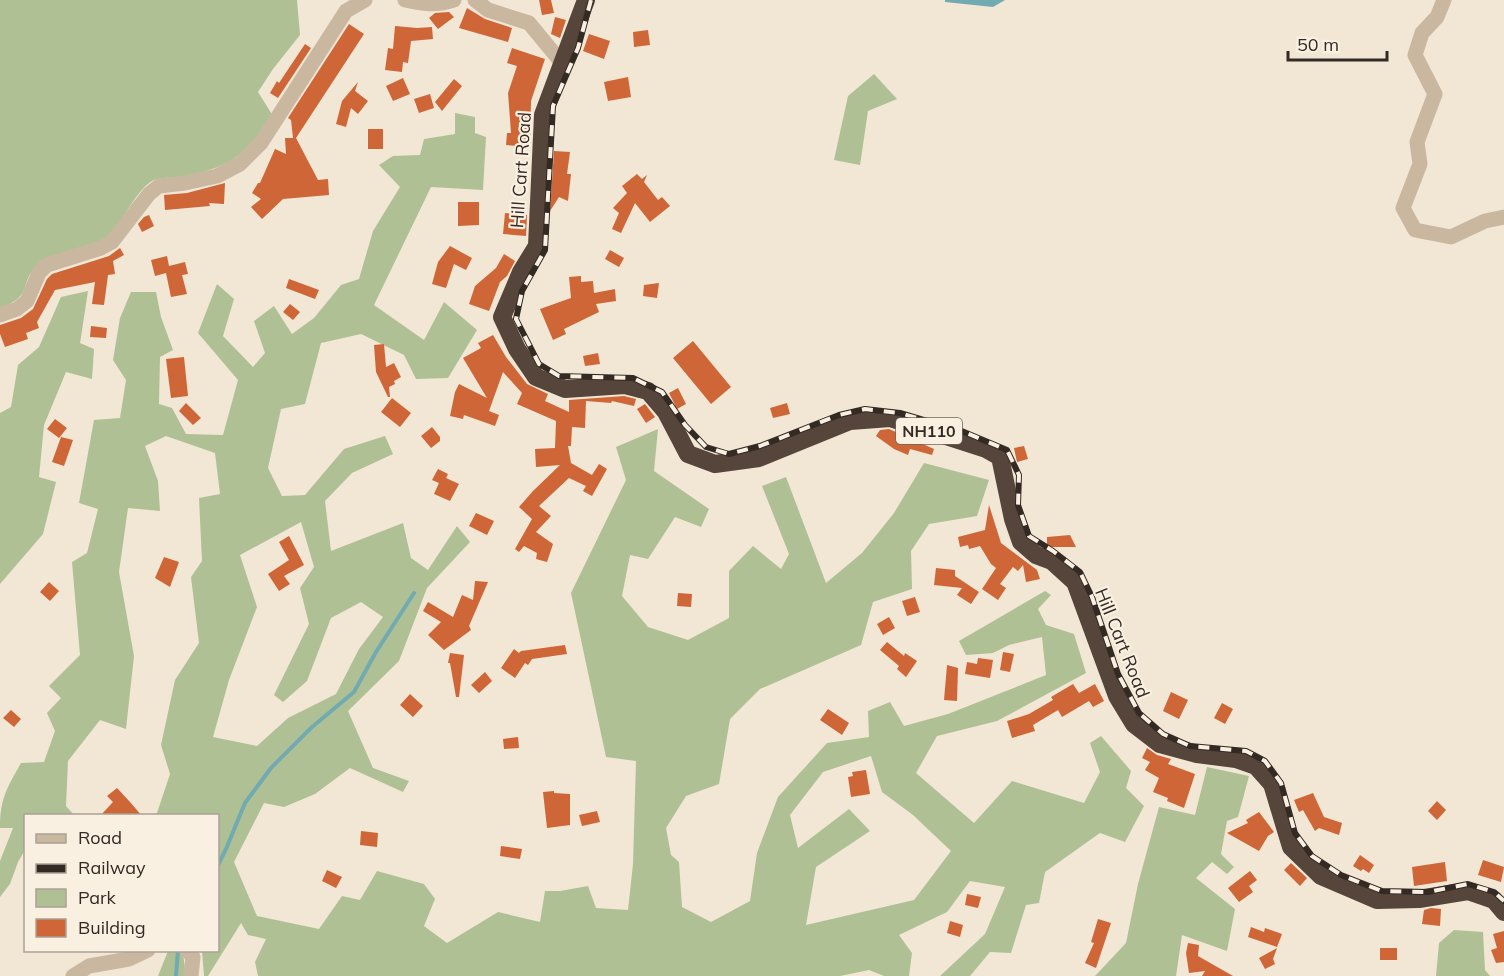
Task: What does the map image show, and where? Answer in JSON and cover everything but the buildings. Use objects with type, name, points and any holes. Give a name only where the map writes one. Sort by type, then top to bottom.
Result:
[{"type":"highway","name":"Hill Cart Road","points":[[586,0],[543,114],[537,246],[521,272],[502,317],[516,349],[537,377],[565,389],[625,385],[648,391],[666,412],[688,454],[715,464],[759,458],[850,421],[870,419],[890,418],[986,449],[1000,457],[1013,519],[1021,542],[1036,555],[1052,561],[1075,582],[1113,686],[1134,724],[1160,744],[1197,754],[1236,759],[1257,766],[1272,784],[1291,847],[1322,876],[1377,900],[1419,899],[1468,891],[1494,900],[1504,912]]},
{"type":"street","points":[[0,315],[17,309],[27,301],[39,273],[47,265],[101,248],[112,242],[149,194],[159,186],[217,176],[240,164],[266,135],[346,11],[365,0]]},
{"type":"street","points":[[405,0],[440,4],[454,0]]},
{"type":"street","points":[[475,0],[488,10],[529,23],[562,63]]},
{"type":"street","points":[[1444,0],[1437,17],[1422,33],[1415,55],[1435,94],[1417,142],[1420,164],[1402,208],[1415,230],[1451,237],[1485,221],[1504,217]]},
{"type":"street","points":[[73,976],[89,966],[129,959],[146,952]]},
{"type":"street","points":[[188,952],[193,957],[191,976]]},
{"type":"green space","points":[[0,0],[297,0],[300,35],[258,92],[273,116],[245,151],[212,169],[181,177],[154,180],[142,190],[108,237],[94,245],[56,256],[40,264],[29,276],[18,298],[0,308]]},
{"type":"green space","points":[[874,74],[897,99],[868,111],[860,165],[834,160],[848,96]]},
{"type":"green space","points":[[455,113],[475,117],[475,133],[486,137],[483,190],[431,187],[374,305],[424,340],[444,302],[477,330],[448,378],[416,379],[404,355],[361,334],[321,343],[305,404],[281,409],[268,468],[282,496],[305,495],[344,449],[385,436],[393,454],[352,473],[325,501],[331,551],[403,523],[411,558],[428,570],[457,526],[470,542],[427,588],[399,661],[348,711],[373,768],[409,781],[403,792],[350,768],[315,794],[284,807],[264,803],[234,862],[257,916],[319,929],[342,896],[360,900],[377,871],[424,884],[435,899],[424,926],[447,943],[498,912],[540,922],[545,891],[588,886],[596,908],[628,910],[633,864],[636,761],[606,757],[571,593],[626,480],[616,447],[658,429],[654,471],[709,509],[701,527],[675,517],[648,559],[630,555],[622,596],[648,627],[688,640],[729,618],[729,571],[753,546],[781,569],[789,554],[762,486],[786,477],[826,583],[862,553],[894,513],[924,463],[989,480],[977,516],[929,524],[911,551],[912,589],[873,602],[861,645],[760,689],[730,719],[719,784],[686,796],[666,828],[671,855],[679,862],[682,907],[711,922],[750,901],[757,853],[778,797],[827,743],[869,737],[868,711],[890,702],[904,726],[948,714],[1046,675],[1042,637],[1009,645],[993,653],[966,655],[959,641],[1045,591],[1051,595],[1038,609],[1046,625],[1074,634],[1086,673],[997,721],[937,736],[916,773],[974,823],[1012,781],[1084,803],[1100,772],[1090,743],[1101,736],[1131,771],[1126,788],[1144,806],[1125,842],[1100,833],[1045,872],[1039,903],[1026,905],[1011,953],[990,952],[970,976],[940,976],[985,934],[1005,887],[970,881],[947,912],[899,935],[912,953],[909,976],[884,976],[869,970],[840,976],[258,976],[255,962],[266,939],[248,935],[241,923],[208,976],[204,976],[202,952],[219,952],[219,814],[155,814],[170,774],[161,745],[175,680],[199,643],[191,577],[202,561],[199,498],[220,494],[215,453],[166,436],[145,446],[158,481],[160,511],[128,508],[119,572],[134,656],[126,729],[100,720],[68,761],[66,806],[73,814],[24,814],[24,852],[10,884],[0,897],[0,861],[13,828],[0,828],[5,794],[21,763],[44,762],[55,731],[47,713],[61,698],[49,686],[80,655],[72,562],[87,553],[98,509],[79,503],[94,420],[120,418],[126,380],[113,360],[120,318],[131,292],[156,292],[161,317],[173,350],[160,357],[159,404],[172,408],[186,434],[223,435],[238,380],[198,333],[217,284],[234,299],[223,336],[253,367],[265,353],[254,321],[274,306],[292,334],[314,318],[341,285],[359,279],[373,231],[400,187],[379,165],[393,156],[420,155],[424,139],[455,134]],"holes":[[[301,522],[314,567],[300,588],[309,624],[274,695],[283,702],[307,681],[331,618],[361,602],[383,617],[359,649],[336,694],[288,718],[257,746],[213,737],[229,680],[257,607],[240,555]],[[871,756],[882,792],[913,815],[951,851],[914,900],[806,925],[816,867],[870,831],[849,809],[798,848],[790,815],[823,772]]]},
{"type":"green space","points":[[88,291],[80,343],[94,349],[92,379],[66,372],[44,425],[39,477],[56,482],[43,534],[0,584],[0,413],[11,407],[18,365],[39,347],[61,297]]},
{"type":"green space","points":[[1207,767],[1249,776],[1238,817],[1227,821],[1221,854],[1234,867],[1227,874],[1212,862],[1196,878],[1235,909],[1227,951],[1182,935],[1176,976],[1095,976],[1126,943],[1138,884],[1159,807],[1195,815]]},
{"type":"green space","points":[[1454,930],[1483,932],[1485,970],[1490,976],[1436,976],[1439,943]]},
{"type":"green space","points":[[168,952],[183,953],[186,976],[158,976]]},
{"type":"water","points":[[945,0],[1005,0],[993,7],[945,2]]},
{"type":"waterway","points":[[219,863],[245,803],[271,768],[312,727],[354,692],[376,652],[414,593]]},
{"type":"waterway","points":[[176,976],[178,952]]},
{"type":"railway","points":[[591,0],[578,48],[553,106],[545,250],[522,291],[516,319],[539,364],[559,376],[633,378],[662,392],[685,425],[706,447],[729,454],[760,446],[839,415],[865,409],[900,413],[964,432],[1007,450],[1019,475],[1018,505],[1029,536],[1080,572],[1092,597],[1118,674],[1139,713],[1163,734],[1190,746],[1246,751],[1265,761],[1281,783],[1295,833],[1312,856],[1341,875],[1382,891],[1428,892],[1468,884],[1494,892],[1504,901]]}]
